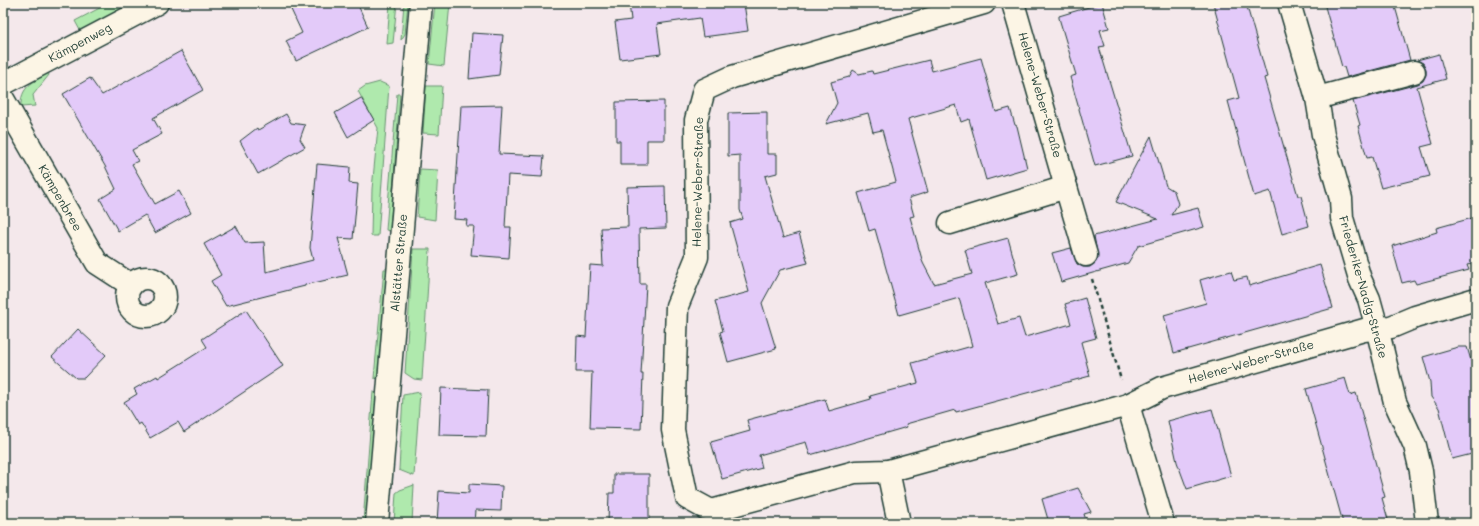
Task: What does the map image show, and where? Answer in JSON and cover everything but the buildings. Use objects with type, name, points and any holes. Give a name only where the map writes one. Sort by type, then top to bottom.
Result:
[{"type":"street","name":"Kämpenweg","points":[[3,84],[157,3]]},
{"type":"street","name":"Alstätter Straße","points":[[376,523],[421,3]]},
{"type":"street","name":"Helene-Weber-Straße","points":[[984,3],[732,77],[704,90],[696,120],[697,257],[677,306],[674,430],[687,498],[712,511],[855,472],[888,471],[1128,405],[1162,388],[1364,330],[1391,327],[1415,316],[1476,299]]},
{"type":"street","name":"Helene-Weber-Straße","points":[[1013,3],[1086,255]]},
{"type":"street","name":"Friederike-Nadig-Straße","points":[[1290,3],[1317,98],[1323,135],[1341,199],[1342,218],[1360,279],[1369,299],[1395,402],[1415,446],[1420,465],[1427,523]]},
{"type":"street","points":[[1317,98],[1414,72]]},
{"type":"street","name":"Kämpenbree","points":[[3,99],[97,263],[130,285]]},
{"type":"street","points":[[950,223],[1066,187]]},
{"type":"street","points":[[1128,405],[1164,523]]},
{"type":"street","points":[[888,471],[900,523]]},
{"type":"path","points":[[1086,255],[1128,405]]},
{"type":"green space","points":[[109,3],[140,3],[82,34],[75,21]]},
{"type":"green space","points":[[390,3],[397,3],[393,43],[387,44]]},
{"type":"green space","points":[[404,3],[408,3],[405,34],[401,40]]},
{"type":"green space","points":[[435,3],[450,3],[444,66],[429,64]]},
{"type":"green space","points":[[48,73],[49,75],[33,95],[35,106],[21,107],[21,100],[28,86]]},
{"type":"green space","points":[[380,82],[389,86],[378,236],[371,236],[372,189],[378,128],[358,91],[365,86]]},
{"type":"green space","points":[[426,86],[442,86],[439,134],[423,133]]},
{"type":"green space","points":[[397,94],[400,94],[390,231],[386,230]]},
{"type":"green space","points":[[420,169],[438,170],[435,220],[417,217]]},
{"type":"green space","points":[[413,249],[430,249],[422,380],[414,379],[405,373]]},
{"type":"green space","points":[[384,269],[387,269],[379,379],[374,378]]},
{"type":"green space","points":[[373,392],[378,393],[368,523],[363,523]]},
{"type":"green space","points":[[420,392],[414,476],[399,470],[403,395]]},
{"type":"green space","points":[[414,485],[412,523],[394,523],[396,493]]}]
